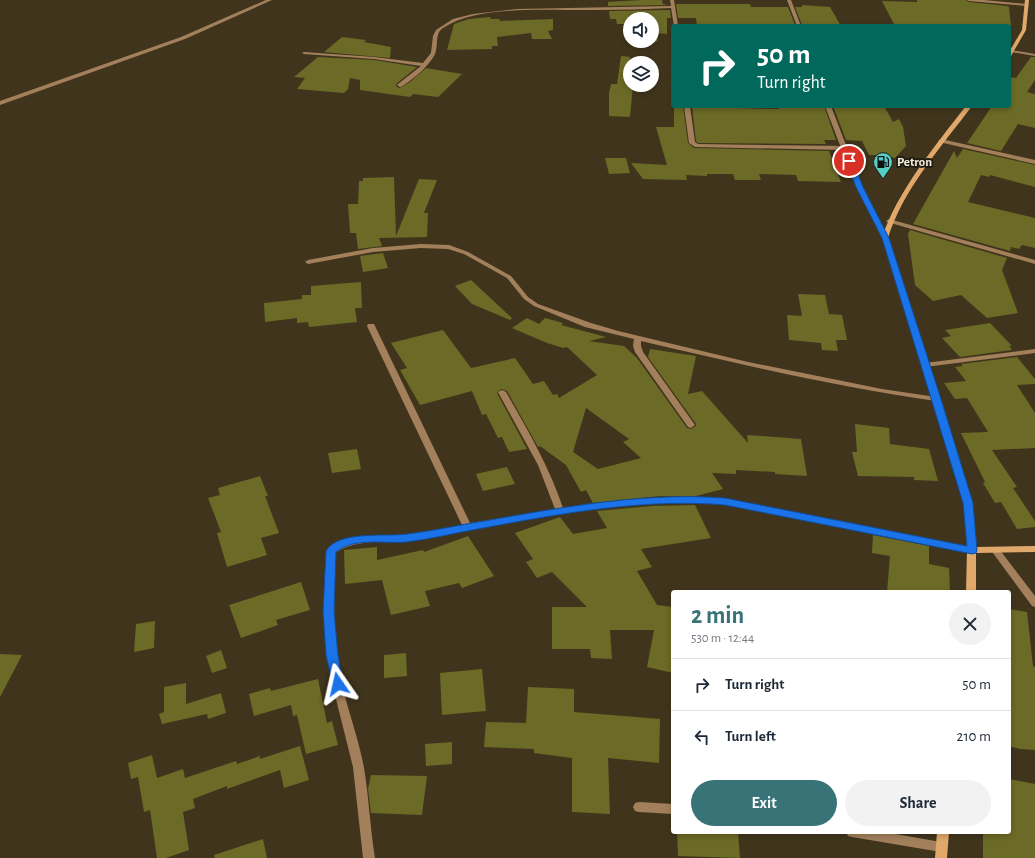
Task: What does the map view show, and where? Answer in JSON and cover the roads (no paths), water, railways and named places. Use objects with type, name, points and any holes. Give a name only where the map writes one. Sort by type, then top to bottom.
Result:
[{"type":"main road","points":[[1013,52],[1024,30],[1027,3]]},
{"type":"main road","points":[[967,108],[941,141],[889,222],[885,238],[968,503],[972,550],[971,590]]},
{"type":"main road","points":[[972,550],[996,551],[1035,549]]},
{"type":"main road","points":[[941,853],[943,834]]},
{"type":"street","points":[[0,103],[183,38],[270,0]]},
{"type":"street","points":[[672,0],[676,24]]},
{"type":"street","points":[[789,0],[797,24]]},
{"type":"street","points":[[969,0],[1027,3]]},
{"type":"street","points":[[400,85],[424,65],[432,54],[435,46],[435,34],[438,29],[461,18],[472,15],[548,10],[674,7]]},
{"type":"street","points":[[1013,52],[1035,55]]},
{"type":"street","points":[[304,53],[374,58],[424,65]]},
{"type":"street","points":[[687,108],[692,143],[697,146],[844,148]]},
{"type":"street","points":[[829,108],[859,187],[885,238]]},
{"type":"street","points":[[941,141],[1035,162]]},
{"type":"street","points":[[889,222],[1035,262]]},
{"type":"street","points":[[308,262],[373,250],[421,246],[449,246],[472,256],[509,278],[526,298],[536,305],[560,316],[588,325],[748,364],[882,391],[936,399]]},
{"type":"street","points":[[371,326],[467,527]]},
{"type":"street","points":[[638,338],[637,346],[639,352],[691,425]]},
{"type":"street","points":[[925,365],[1035,351]]},
{"type":"street","points":[[502,392],[541,461],[553,486],[560,511]]},
{"type":"street","points":[[369,858],[358,768],[351,734],[340,698],[332,655],[329,611],[331,551],[337,546],[346,542],[360,540],[406,538],[560,511],[621,504],[689,500],[725,502],[972,550]]},
{"type":"street","points":[[996,551],[1035,603]]},
{"type":"street","points":[[639,807],[671,809]]},
{"type":"street","points":[[860,834],[941,853]]},
{"type":"place","name":"Petron","points":[[883,179]]}]
